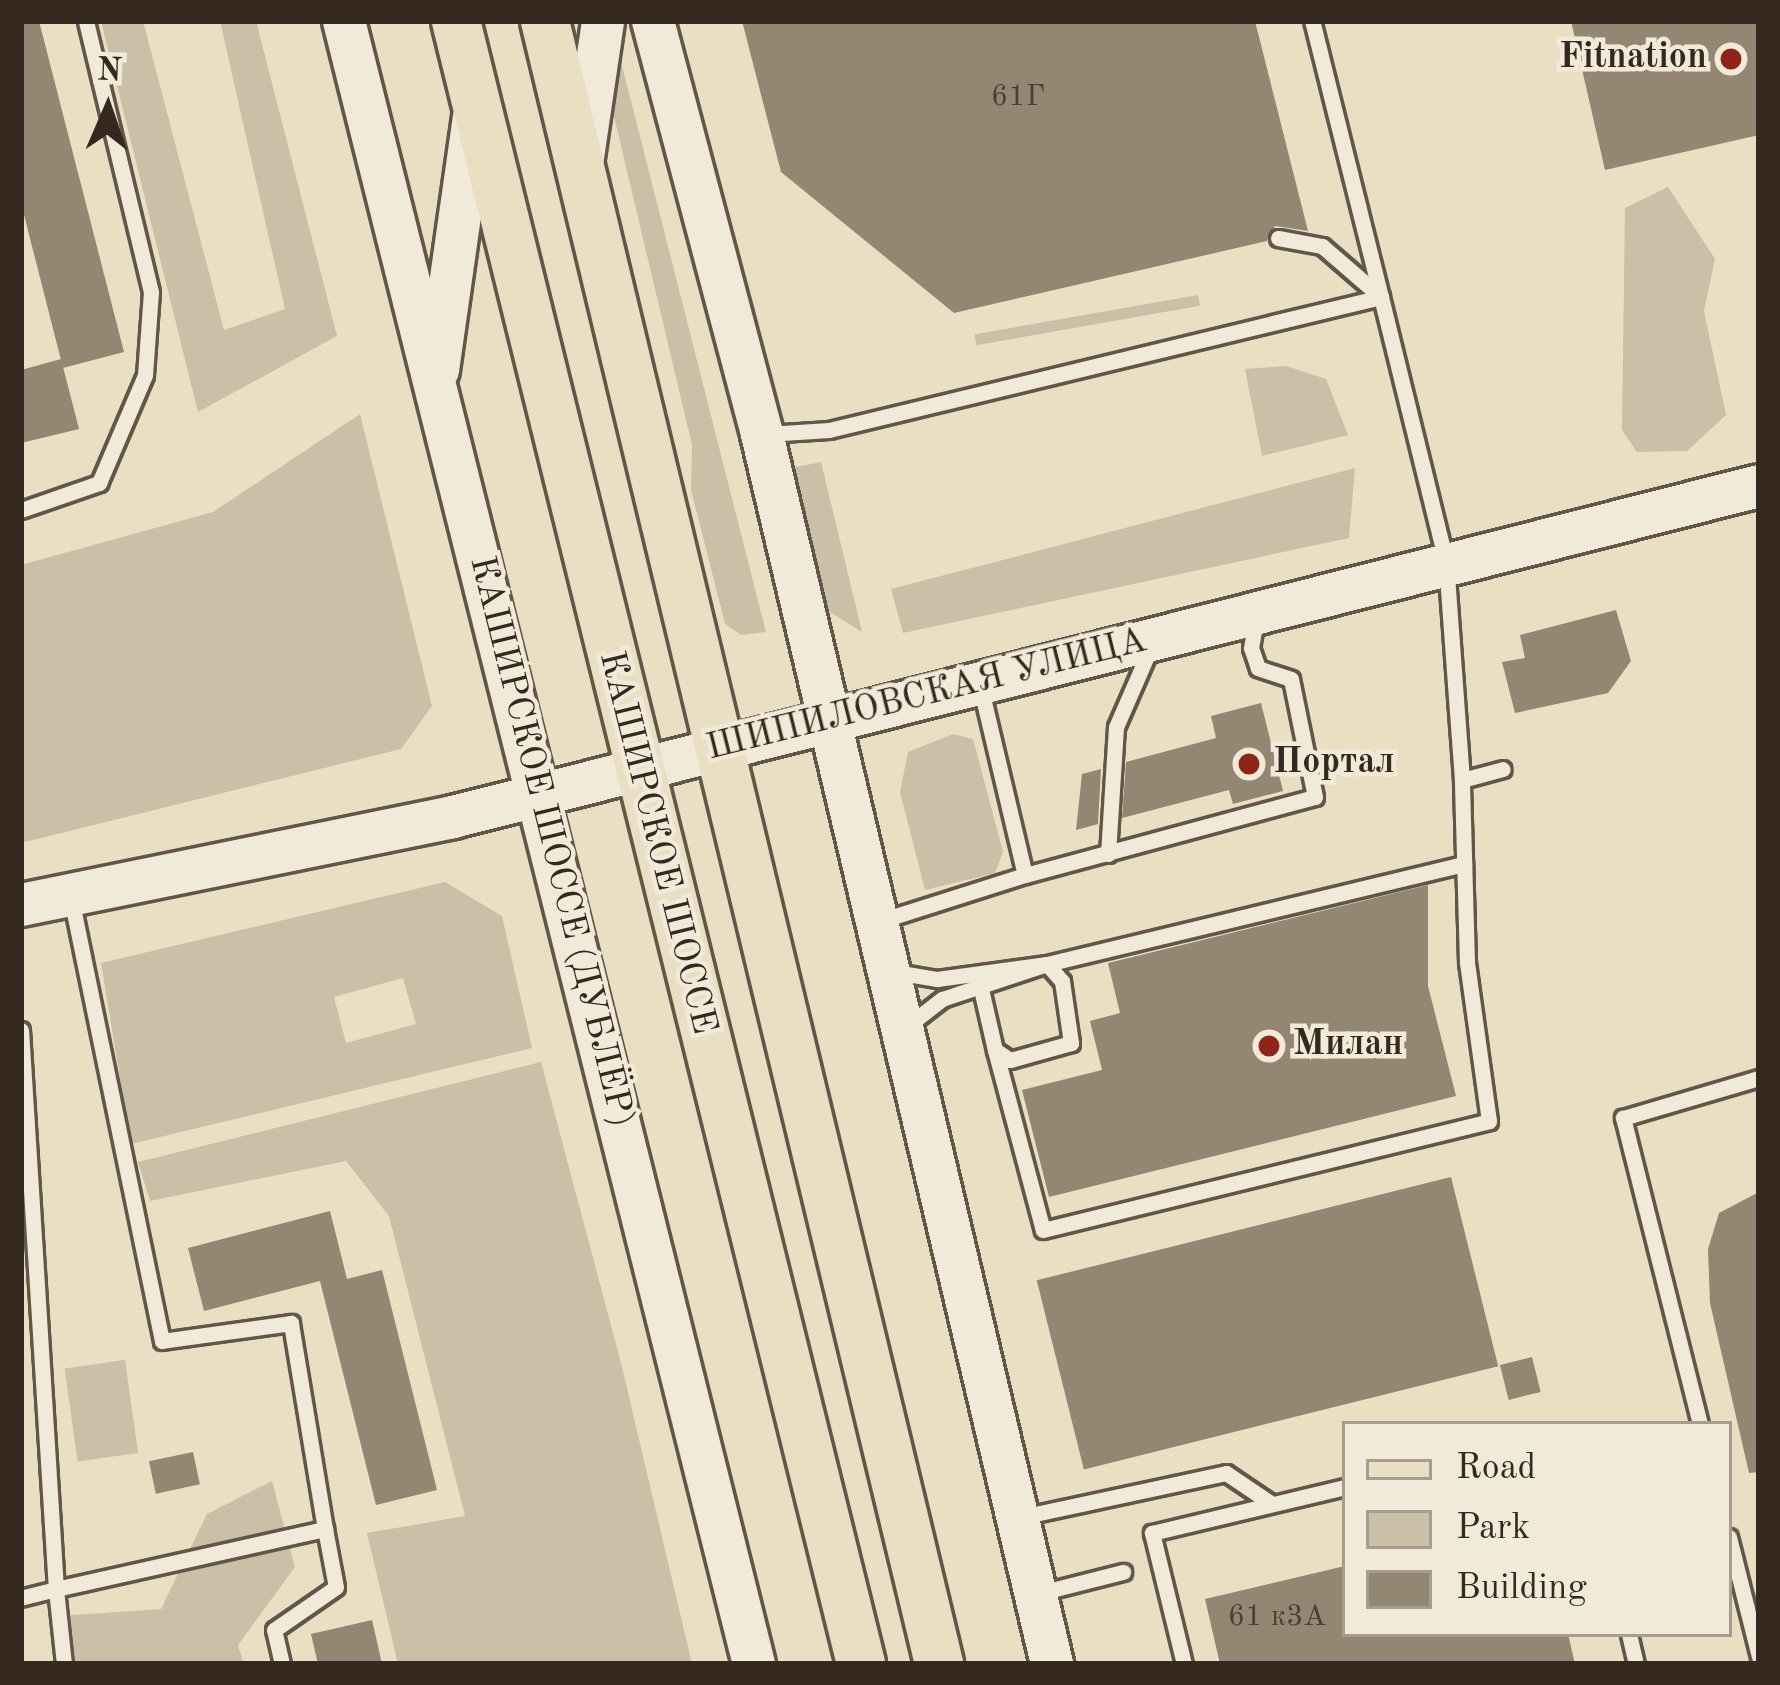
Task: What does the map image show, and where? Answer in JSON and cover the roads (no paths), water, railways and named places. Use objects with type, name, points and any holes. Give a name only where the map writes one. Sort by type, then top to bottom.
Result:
[{"type":"main road","name":"КАШИРСКОЕ ШОССЕ (ДУБЛЁР)","points":[[344,21],[754,1664]]},
{"type":"main road","name":"КАШИРСКОЕ ШОССЕ","points":[[456,21],[637,770],[862,1664]]},
{"type":"main road","points":[[545,21],[939,1664]]},
{"type":"main road","points":[[581,171],[603,21]]},
{"type":"main road","points":[[653,21],[762,434],[905,1028],[1012,1519],[1052,1664]]},
{"type":"main road","points":[[436,386],[476,104]]},
{"type":"main road","name":"ШИПИЛОВСКАЯ УЛИЦА","points":[[21,905],[540,796],[1759,486]]},
{"type":"lane","points":[[21,510],[99,483],[145,375],[151,292],[86,21]]},
{"type":"lane","points":[[981,989],[1043,1230],[1489,1121],[1464,864],[1446,562],[1312,21]]},
{"type":"lane","points":[[1278,238],[1322,246],[1381,297]]},
{"type":"lane","points":[[762,434],[854,421],[1381,297]]},
{"type":"lane","points":[[880,921],[1025,875],[1315,797],[1291,679],[1258,668],[1251,648],[1259,612]]},
{"type":"lane","points":[[1108,854],[1116,727],[1155,638]]},
{"type":"lane","points":[[980,682],[1025,875]]},
{"type":"lane","points":[[1462,780],[1503,770]]},
{"type":"lane","points":[[892,972],[937,979],[1047,964],[1464,864]]},
{"type":"lane","points":[[71,894],[162,1341],[291,1323],[336,1587],[274,1630],[282,1664]]},
{"type":"lane","points":[[905,1028],[942,999],[1047,964]]},
{"type":"lane","points":[[995,1050],[1029,1060],[1071,1043],[1062,981],[1047,964]]},
{"type":"lane","points":[[21,1030],[27,1228],[41,1343],[64,1664]]},
{"type":"lane","points":[[1699,1421],[1623,1118],[1759,1078]]},
{"type":"lane","points":[[21,1349],[41,1343]]},
{"type":"lane","points":[[1012,1519],[1226,1473],[1272,1504]]},
{"type":"lane","points":[[1184,1664],[1152,1533],[1342,1488]]},
{"type":"lane","points":[[21,1598],[326,1529]]},
{"type":"lane","points":[[1732,1550],[1759,1656]]},
{"type":"lane","points":[[1033,1595],[1123,1572]]},
{"type":"place","name":"Fitnation","points":[[1731,59]]},
{"type":"place","name":"Портал","points":[[1249,764]]},
{"type":"place","name":"Милан","points":[[1269,1046]]}]
